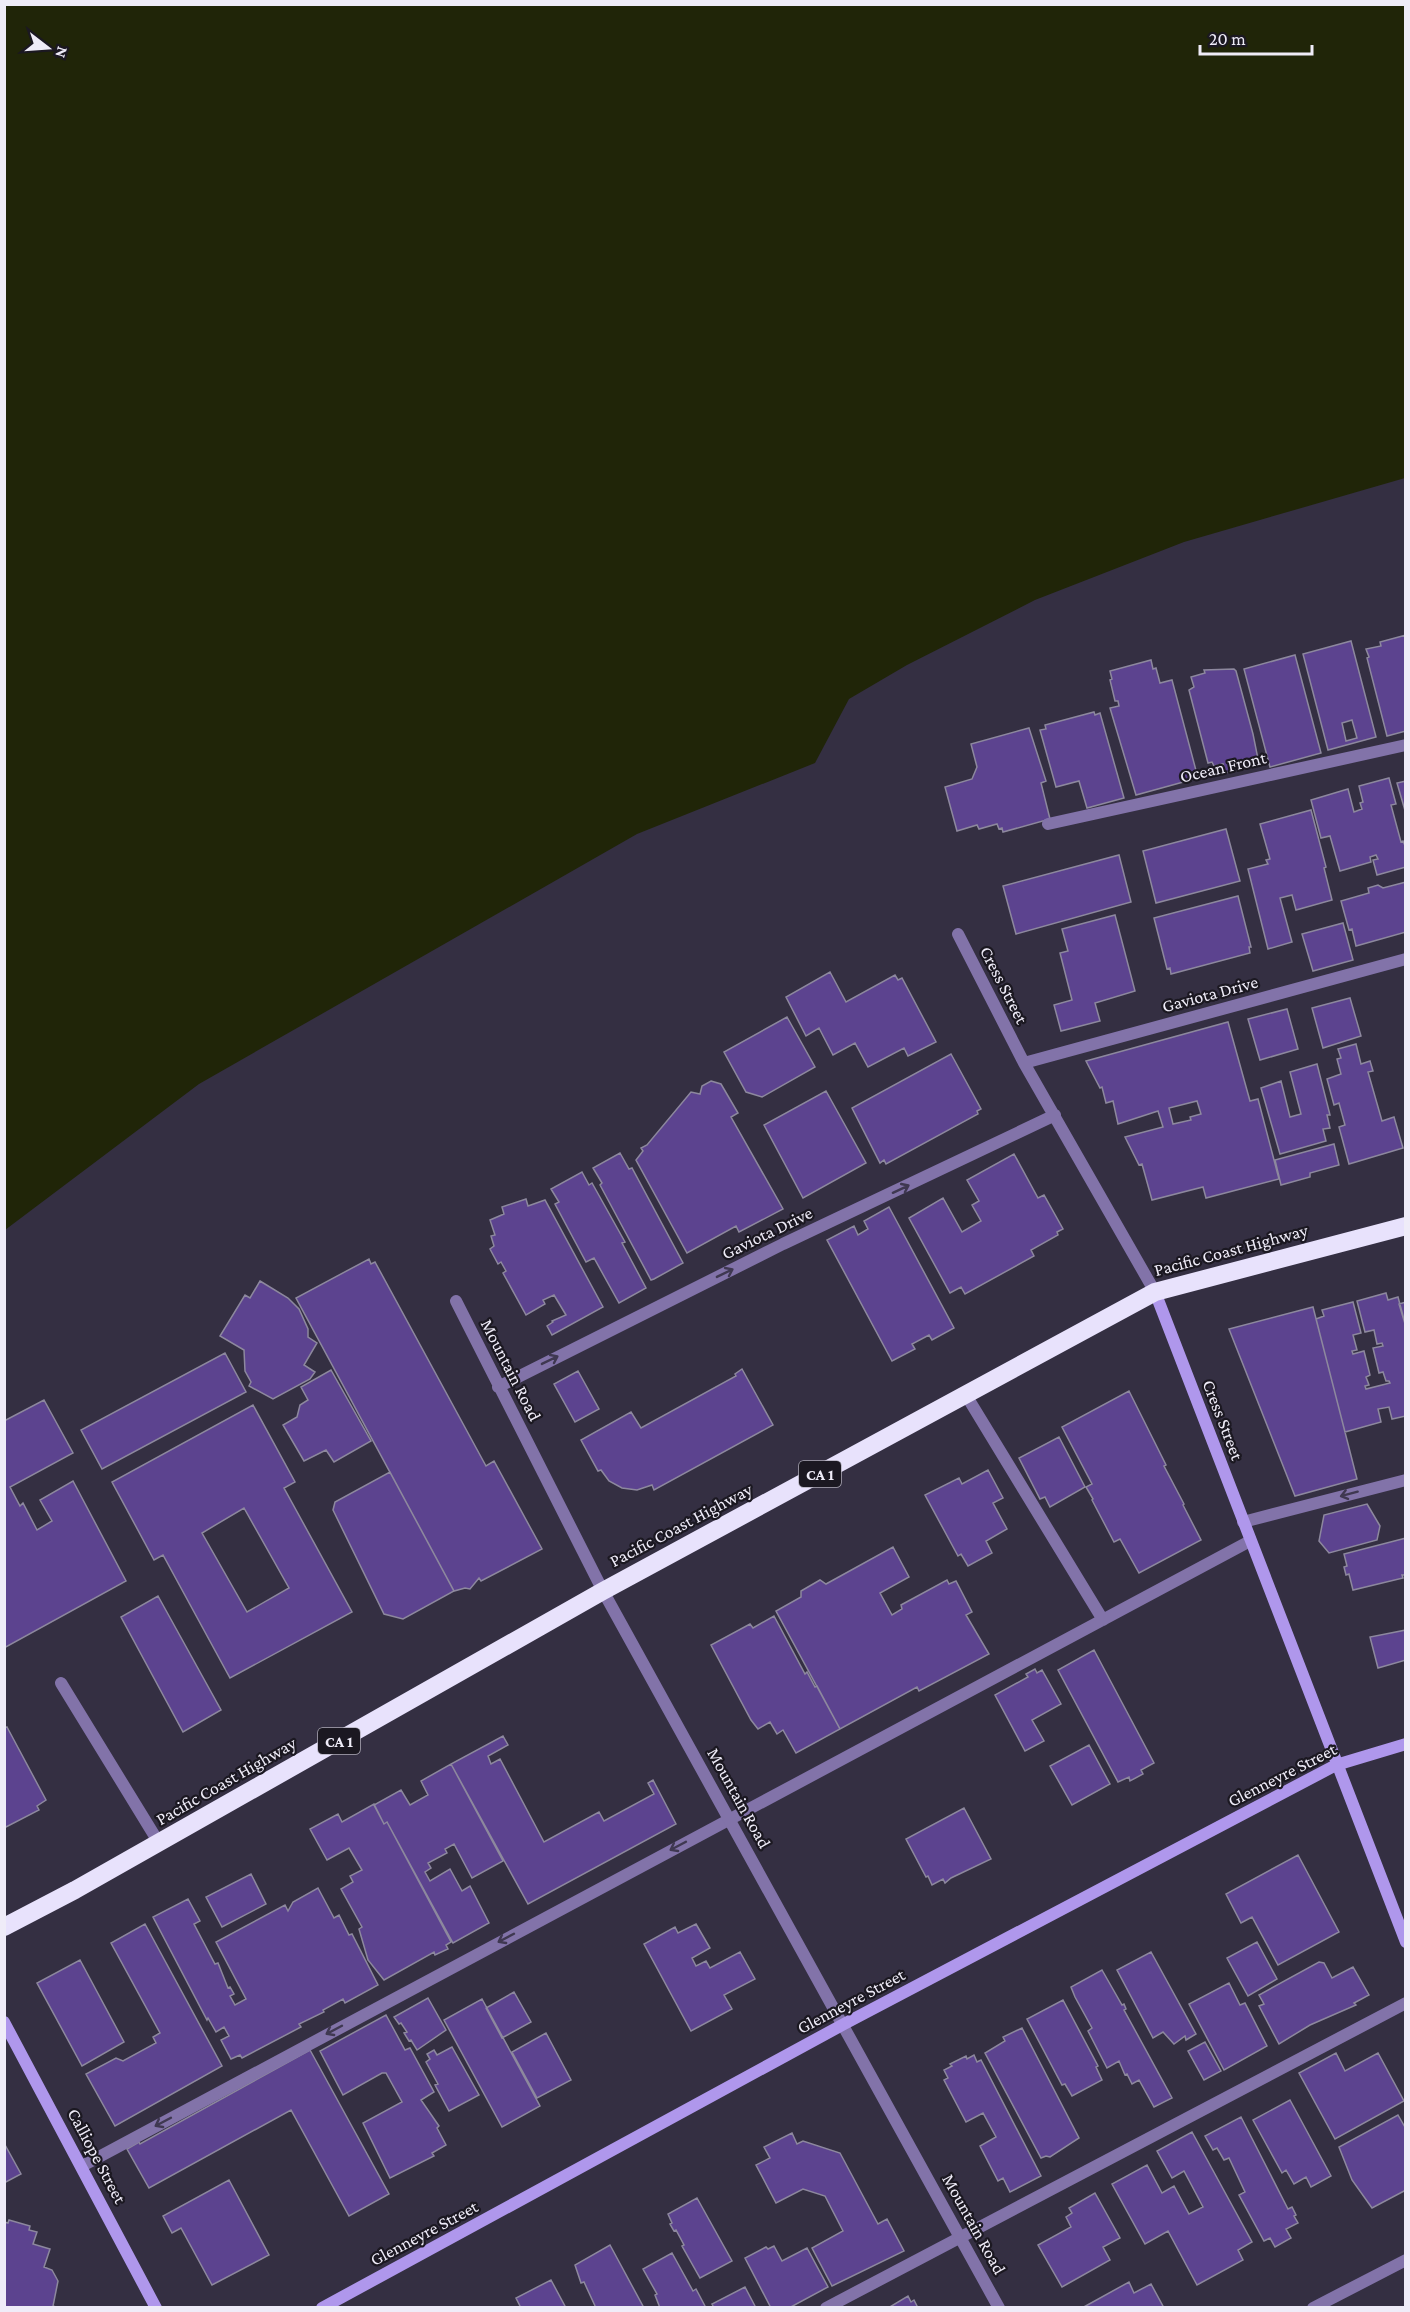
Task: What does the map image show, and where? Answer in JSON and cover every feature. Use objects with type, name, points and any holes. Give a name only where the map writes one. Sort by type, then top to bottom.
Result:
[{"type":"highway","name":"Pacific Coast Highway","points":[[4,1927],[159,1843],[603,1591],[1155,1292],[1406,1226]]},
{"type":"main road","name":"Cress Street","points":[[1155,1292],[1406,1942]]},
{"type":"main road","name":"Glenneyre Street","points":[[322,2307],[844,2024],[1336,1765],[1406,1744]]},
{"type":"main road","name":"Calliope Street","points":[[4,2022],[156,2307]]},
{"type":"street","name":"Ocean Front","points":[[1048,824],[1406,745]]},
{"type":"street","name":"Cress Street","points":[[958,934],[1024,1063],[1155,1292]]},
{"type":"street","name":"Gaviota Drive","points":[[1024,1063],[1406,959]]},
{"type":"street","name":"Gaviota Drive","points":[[498,1387],[783,1244],[1054,1115]]},
{"type":"street","name":"Mountain Road","points":[[456,1301],[603,1591],[999,2307]]},
{"type":"street","points":[[966,1395],[1103,1620]]},
{"type":"street","points":[[1243,1522],[1406,1480]]},
{"type":"street","points":[[82,2166],[1250,1541]]},
{"type":"street","points":[[61,1683],[159,1843]]},
{"type":"street","points":[[826,2307],[1406,2003]]},
{"type":"street","points":[[1313,2307],[1406,2260]]},
{"type":"shaded area","points":[[5,4],[1405,5],[1405,478],[1184,542],[1035,600],[907,665],[849,699],[815,763],[637,834],[199,1084],[5,1230]]},
{"type":"building","points":[[1406,635],[1406,731],[1387,736],[1366,649],[1381,646],[1380,642]]},
{"type":"building","points":[[1351,641],[1376,737],[1328,750],[1303,654]],"holes":[[[1352,720],[1357,738],[1346,741],[1342,723]]]},
{"type":"building","points":[[1295,655],[1321,753],[1270,767],[1244,669]]},
{"type":"building","points":[[1151,660],[1160,683],[1172,680],[1198,778],[1136,795],[1110,708],[1119,706],[1118,701],[1115,701],[1110,671]]},
{"type":"building","points":[[1234,669],[1253,734],[1259,764],[1225,773],[1223,764],[1214,766],[1212,762],[1208,763],[1189,690],[1194,687],[1191,677],[1205,673],[1204,670]]},
{"type":"building","points":[[1094,712],[1095,715],[1100,713],[1124,798],[1087,808],[1079,781],[1056,787],[1040,730],[1046,729],[1045,725]]},
{"type":"building","points":[[1029,728],[1046,781],[1041,783],[1050,819],[1003,832],[997,824],[979,829],[977,825],[957,831],[945,787],[972,779],[977,767],[971,744]]},
{"type":"building","points":[[1389,778],[1396,804],[1391,805],[1401,842],[1403,841],[1406,848],[1406,867],[1377,875],[1373,860],[1378,859],[1376,855],[1370,857],[1371,862],[1340,871],[1330,836],[1321,838],[1311,800],[1348,789],[1354,812],[1362,809],[1360,803],[1363,802],[1359,786]]},
{"type":"building","points":[[1406,781],[1406,814],[1397,783]]},
{"type":"building","points":[[1311,810],[1332,900],[1296,910],[1292,895],[1280,898],[1292,942],[1268,949],[1248,869],[1268,864],[1266,860],[1270,859],[1260,824]]},
{"type":"building","points":[[1226,829],[1240,881],[1156,903],[1143,851]]},
{"type":"building","points":[[1119,855],[1131,902],[1016,934],[1003,886]]},
{"type":"building","points":[[1406,882],[1406,932],[1356,946],[1341,901],[1369,893],[1368,888],[1378,885],[1383,888]]},
{"type":"building","points":[[1238,896],[1251,947],[1249,947],[1250,953],[1171,974],[1170,968],[1167,969],[1154,918]]},
{"type":"building","points":[[1115,915],[1135,991],[1095,1003],[1100,1021],[1061,1031],[1054,1005],[1072,1000],[1060,953],[1068,951],[1062,929]]},
{"type":"building","points":[[1343,923],[1353,960],[1313,971],[1302,934]]},
{"type":"building","points":[[830,972],[846,1002],[895,975],[898,980],[902,978],[936,1042],[908,1056],[904,1048],[868,1067],[855,1043],[833,1055],[819,1028],[806,1036],[786,997]]},
{"type":"building","points":[[1350,998],[1361,1036],[1323,1048],[1312,1008]]},
{"type":"building","points":[[1287,1009],[1298,1049],[1260,1060],[1248,1019]]},
{"type":"building","points":[[787,1017],[815,1067],[762,1097],[746,1092],[724,1052]]},
{"type":"building","points":[[1228,1022],[1250,1101],[1258,1099],[1279,1179],[1206,1198],[1203,1187],[1152,1200],[1142,1164],[1139,1165],[1125,1137],[1163,1127],[1158,1111],[1118,1124],[1113,1101],[1106,1103],[1102,1087],[1100,1088],[1086,1061]],"holes":[[[1197,1101],[1201,1114],[1190,1117],[1191,1120],[1173,1124],[1169,1108]]]},
{"type":"building","points":[[1356,1044],[1361,1064],[1370,1061],[1373,1071],[1368,1072],[1382,1121],[1394,1117],[1403,1148],[1349,1164],[1339,1127],[1345,1125],[1339,1103],[1334,1105],[1327,1079],[1341,1074],[1337,1059],[1341,1058],[1338,1049]]},
{"type":"building","points":[[951,1054],[981,1109],[977,1111],[978,1114],[886,1164],[884,1160],[880,1163],[852,1108]]},
{"type":"building","points":[[1317,1064],[1330,1115],[1327,1115],[1330,1128],[1323,1129],[1326,1141],[1280,1154],[1261,1088],[1281,1081],[1290,1117],[1301,1114],[1290,1072]]},
{"type":"building","points":[[711,1081],[721,1084],[738,1113],[731,1117],[783,1209],[739,1232],[736,1226],[687,1253],[636,1160],[643,1151],[641,1148],[647,1145],[691,1092],[700,1094],[702,1086]]},
{"type":"building","points":[[826,1091],[866,1163],[803,1198],[764,1125]]},
{"type":"building","points":[[1334,1144],[1339,1165],[1310,1173],[1310,1177],[1281,1185],[1275,1160]]},
{"type":"building","points":[[620,1153],[629,1169],[632,1168],[683,1263],[651,1280],[593,1168]]},
{"type":"building","points":[[1014,1154],[1038,1198],[1044,1195],[1063,1229],[1057,1232],[1058,1235],[1031,1250],[1034,1256],[965,1294],[961,1287],[950,1293],[909,1218],[943,1198],[962,1232],[981,1221],[972,1205],[979,1201],[967,1180]]},
{"type":"building","points":[[582,1172],[589,1185],[592,1183],[625,1242],[622,1243],[646,1288],[619,1303],[594,1258],[586,1262],[555,1204],[559,1202],[551,1189]]},
{"type":"building","points":[[526,1199],[528,1206],[545,1200],[603,1307],[552,1335],[547,1326],[552,1321],[566,1315],[554,1295],[543,1300],[545,1304],[526,1315],[503,1273],[506,1271],[501,1262],[498,1264],[490,1249],[494,1246],[491,1236],[495,1235],[490,1220],[504,1214],[502,1207]]},
{"type":"building","points":[[889,1207],[954,1328],[932,1340],[929,1335],[912,1344],[915,1349],[892,1361],[827,1240],[854,1226],[858,1235],[868,1229],[864,1221]]},
{"type":"building","points":[[369,1259],[371,1264],[375,1262],[486,1466],[494,1461],[542,1549],[481,1581],[479,1578],[470,1589],[454,1591],[296,1298]]},
{"type":"building","points":[[260,1281],[288,1298],[299,1309],[308,1329],[308,1337],[317,1343],[304,1365],[315,1372],[310,1379],[273,1399],[249,1386],[251,1382],[245,1371],[244,1350],[220,1336],[245,1295],[250,1298]]},
{"type":"building","points":[[1386,1293],[1388,1300],[1398,1297],[1406,1327],[1406,1416],[1392,1419],[1389,1407],[1378,1409],[1381,1422],[1345,1432],[1316,1319],[1324,1316],[1322,1310],[1353,1302],[1361,1333],[1353,1335],[1357,1350],[1352,1351],[1353,1354],[1364,1351],[1370,1375],[1366,1377],[1369,1385],[1365,1386],[1366,1389],[1390,1383],[1386,1381],[1383,1372],[1379,1373],[1373,1348],[1383,1346],[1382,1343],[1377,1344],[1374,1330],[1365,1332],[1357,1301]]},
{"type":"building","points":[[1406,1302],[1406,1327],[1399,1304]]},
{"type":"building","points":[[1313,1307],[1357,1479],[1295,1496],[1229,1329]]},
{"type":"building","points":[[225,1353],[246,1392],[102,1469],[81,1430]]},
{"type":"building","points":[[742,1369],[773,1425],[654,1490],[652,1485],[637,1490],[622,1488],[609,1481],[601,1470],[598,1471],[581,1440],[631,1412],[641,1428],[736,1376],[735,1374]]},
{"type":"building","points":[[331,1370],[371,1441],[334,1462],[326,1450],[304,1461],[283,1425],[297,1417],[300,1405],[308,1400],[301,1387]]},
{"type":"building","points":[[578,1371],[599,1409],[575,1422],[554,1384]]},
{"type":"building","points":[[1129,1391],[1201,1540],[1139,1573],[1120,1539],[1114,1542],[1086,1487],[1092,1484],[1062,1427]]},
{"type":"building","points":[[44,1400],[73,1453],[10,1487],[20,1506],[23,1503],[37,1530],[52,1521],[40,1500],[73,1481],[126,1581],[4,1648],[4,1421]]},
{"type":"building","points":[[253,1405],[295,1482],[284,1488],[352,1612],[230,1678],[163,1555],[154,1560],[112,1482]],"holes":[[[244,1508],[289,1588],[247,1612],[202,1533]]]},
{"type":"building","points":[[1059,1437],[1085,1487],[1050,1507],[1045,1497],[1040,1499],[1019,1458]]},
{"type":"building","points":[[988,1470],[1003,1498],[993,1503],[1007,1529],[986,1541],[992,1553],[968,1566],[961,1554],[958,1556],[925,1495],[959,1478],[962,1484]]},
{"type":"building","points":[[390,1472],[454,1591],[403,1619],[384,1614],[333,1510],[335,1502]]},
{"type":"building","points":[[1367,1504],[1380,1526],[1377,1540],[1329,1553],[1319,1541],[1324,1515]]},
{"type":"building","points":[[1406,1538],[1406,1575],[1402,1575],[1403,1578],[1353,1590],[1349,1574],[1346,1575],[1344,1567],[1347,1566],[1344,1554]]},
{"type":"building","points":[[893,1547],[909,1577],[880,1593],[892,1615],[902,1609],[901,1605],[947,1580],[949,1584],[956,1581],[972,1612],[966,1615],[989,1654],[919,1691],[917,1687],[840,1729],[776,1611],[801,1597],[801,1591],[820,1580],[826,1584]]},
{"type":"building","points":[[158,1596],[221,1710],[183,1732],[121,1617]]},
{"type":"building","points":[[774,1616],[805,1674],[807,1672],[815,1687],[817,1686],[840,1729],[796,1753],[783,1730],[777,1734],[770,1722],[758,1729],[711,1645],[750,1624],[753,1628]]},
{"type":"building","points":[[1406,1630],[1406,1660],[1378,1668],[1370,1637]]},
{"type":"building","points":[[1094,1650],[1154,1763],[1141,1770],[1143,1774],[1130,1781],[1129,1777],[1118,1782],[1058,1670]]},
{"type":"building","points":[[1035,1669],[1037,1673],[1042,1670],[1061,1704],[1032,1720],[1044,1741],[1025,1751],[995,1695],[1028,1677],[1026,1674]]},
{"type":"building","points":[[7,1727],[46,1800],[37,1806],[39,1810],[6,1827],[4,1824],[4,1728]]},
{"type":"building","points":[[503,1736],[508,1745],[488,1756],[491,1764],[500,1759],[544,1842],[599,1812],[604,1821],[654,1794],[648,1783],[653,1780],[676,1824],[528,1904],[451,1764]]},
{"type":"building","points":[[1089,1745],[1110,1784],[1072,1805],[1050,1766]]},
{"type":"building","points":[[451,1764],[503,1861],[472,1878],[454,1844],[445,1849],[447,1853],[428,1863],[431,1868],[425,1872],[430,1881],[450,1869],[462,1891],[470,1886],[489,1923],[453,1943],[387,1822],[384,1824],[374,1805],[401,1790],[410,1805],[428,1795],[421,1781]]},
{"type":"building","points":[[374,1804],[384,1824],[387,1822],[451,1942],[446,1945],[448,1949],[435,1955],[434,1952],[384,1980],[368,1960],[359,1929],[362,1927],[341,1889],[353,1882],[350,1876],[362,1870],[349,1848],[327,1860],[310,1829],[338,1814],[342,1822]]},
{"type":"building","points":[[964,1808],[991,1859],[945,1883],[943,1879],[932,1885],[906,1839]]},
{"type":"building","points":[[1298,1855],[1339,1932],[1278,1965],[1252,1917],[1241,1923],[1226,1894]]},
{"type":"building","points":[[251,1874],[266,1904],[222,1927],[206,1897]]},
{"type":"building","points":[[318,1888],[334,1918],[339,1915],[349,1935],[352,1934],[378,1985],[345,2003],[343,1999],[323,2010],[324,2012],[299,2024],[301,2027],[242,2058],[240,2055],[231,2059],[221,2040],[229,2036],[224,2027],[216,2032],[208,2018],[207,2020],[153,1917],[188,1899],[200,1921],[194,1924],[215,1964],[218,1963],[228,1988],[230,1987],[234,1994],[230,1996],[235,2005],[246,1999],[216,1942],[285,1905],[288,1911],[293,1902]]},
{"type":"building","points":[[145,1924],[222,2066],[115,2126],[86,2074],[116,2058],[123,2061],[156,2043],[153,2037],[160,2033],[111,1943]]},
{"type":"building","points":[[696,1924],[710,1948],[692,1958],[696,1966],[706,1961],[710,1968],[740,1952],[755,1979],[724,1995],[732,2009],[691,2031],[644,1944],[675,1927],[678,1933]]},
{"type":"building","points":[[1257,1942],[1277,1979],[1248,1996],[1227,1958]]},
{"type":"building","points":[[1151,1952],[1196,2034],[1186,2040],[1185,2036],[1174,2044],[1163,2032],[1153,2038],[1117,1970]]},
{"type":"building","points":[[80,1960],[124,2042],[82,2066],[37,1983]]},
{"type":"building","points":[[1319,1962],[1324,1963],[1332,1978],[1353,1967],[1369,1995],[1354,2003],[1356,2005],[1310,2025],[1279,2044],[1259,2006],[1264,2004],[1259,1995]]},
{"type":"building","points":[[1102,1970],[1122,2005],[1124,2004],[1126,2009],[1124,2010],[1172,2098],[1154,2107],[1139,2080],[1132,2084],[1119,2061],[1107,2068],[1088,2031],[1092,2028],[1071,1987]]},
{"type":"building","points":[[1229,1983],[1240,2005],[1245,2003],[1267,2046],[1224,2070],[1189,2004]]},
{"type":"building","points":[[514,1992],[531,2022],[502,2038],[486,2008]]},
{"type":"building","points":[[428,1998],[446,2030],[417,2050],[404,2033],[407,2032],[401,2023],[399,2024],[394,2017]]},
{"type":"building","points":[[482,1999],[540,2106],[502,2127],[444,2020]]},
{"type":"building","points":[[1063,2000],[1098,2066],[1096,2067],[1102,2080],[1072,2096],[1065,2084],[1062,2085],[1027,2019]]},
{"type":"building","points":[[386,2015],[405,2050],[410,2048],[434,2092],[421,2100],[439,2126],[437,2128],[446,2145],[432,2153],[434,2156],[390,2178],[363,2123],[402,2102],[386,2073],[382,2073],[343,2095],[320,2051]]},
{"type":"building","points":[[1022,2028],[1079,2138],[1050,2157],[1041,2158],[985,2053],[1005,2041],[1003,2037]]},
{"type":"building","points":[[546,2033],[571,2080],[537,2098],[512,2052]]},
{"type":"building","points":[[1205,2042],[1221,2071],[1204,2080],[1188,2051]]},
{"type":"building","points":[[452,2047],[479,2095],[449,2111],[426,2062],[430,2059],[427,2054],[434,2050],[437,2055]]},
{"type":"building","points":[[310,2050],[389,2194],[349,2216],[291,2110],[149,2188],[127,2149]]},
{"type":"building","points":[[1336,2053],[1345,2071],[1378,2053],[1404,2101],[1335,2139],[1299,2073]]},
{"type":"building","points":[[974,2055],[977,2062],[981,2060],[1041,2176],[1010,2192],[1003,2178],[998,2181],[980,2146],[996,2137],[983,2113],[966,2122],[944,2080],[948,2078],[944,2070],[952,2066],[950,2064],[966,2056],[967,2059]]},
{"type":"building","points":[[1290,2100],[1331,2176],[1311,2187],[1306,2177],[1294,2184],[1286,2170],[1282,2173],[1253,2120]]},
{"type":"building","points":[[1398,2115],[1406,2129],[1406,2190],[1372,2208],[1352,2180],[1339,2147]]},
{"type":"building","points":[[1241,2117],[1288,2209],[1292,2207],[1296,2215],[1294,2216],[1298,2223],[1286,2229],[1291,2238],[1275,2247],[1270,2238],[1264,2241],[1239,2195],[1245,2192],[1229,2158],[1224,2160],[1217,2148],[1213,2150],[1205,2136]]},
{"type":"building","points":[[1192,2132],[1252,2242],[1238,2250],[1243,2260],[1197,2285],[1168,2231],[1145,2244],[1112,2184],[1147,2165],[1162,2193],[1174,2186],[1189,2214],[1203,2207],[1184,2171],[1172,2178],[1157,2151]]},
{"type":"building","points":[[792,2133],[797,2144],[803,2141],[840,2153],[878,2224],[887,2219],[904,2251],[832,2286],[812,2248],[843,2231],[825,2196],[803,2189],[776,2203],[756,2165],[770,2158],[764,2147]]},
{"type":"building","points":[[4,2143],[21,2174],[4,2183]]},
{"type":"building","points":[[229,2180],[269,2255],[212,2285],[181,2228],[172,2233],[163,2216]]},
{"type":"building","points":[[1095,2193],[1120,2238],[1103,2247],[1110,2260],[1062,2287],[1038,2245],[1071,2227],[1066,2217],[1072,2213],[1069,2208]]},
{"type":"building","points":[[697,2198],[732,2261],[700,2278],[676,2230],[674,2231],[670,2224],[672,2223],[668,2214]]},
{"type":"building","points":[[9,2220],[30,2226],[29,2230],[37,2232],[33,2244],[50,2249],[44,2267],[52,2270],[58,2281],[53,2306],[58,2308],[4,2308],[4,2222],[8,2223]]},
{"type":"building","points":[[610,2245],[644,2308],[596,2308],[584,2282],[581,2283],[575,2265]]},
{"type":"building","points":[[774,2246],[782,2261],[807,2248],[828,2287],[789,2308],[771,2308],[745,2258],[766,2247],[768,2249]]},
{"type":"building","points":[[672,2253],[693,2291],[696,2289],[706,2308],[660,2308],[655,2295],[657,2294],[643,2269]]},
{"type":"building","points":[[551,2280],[566,2308],[521,2308],[516,2298]]},
{"type":"building","points":[[1129,2282],[1134,2293],[1151,2284],[1164,2308],[1082,2308]]},
{"type":"building","points":[[745,2287],[756,2308],[714,2308],[712,2304]]},
{"type":"building","points":[[908,2296],[911,2302],[914,2300],[918,2308],[888,2308]]}]
